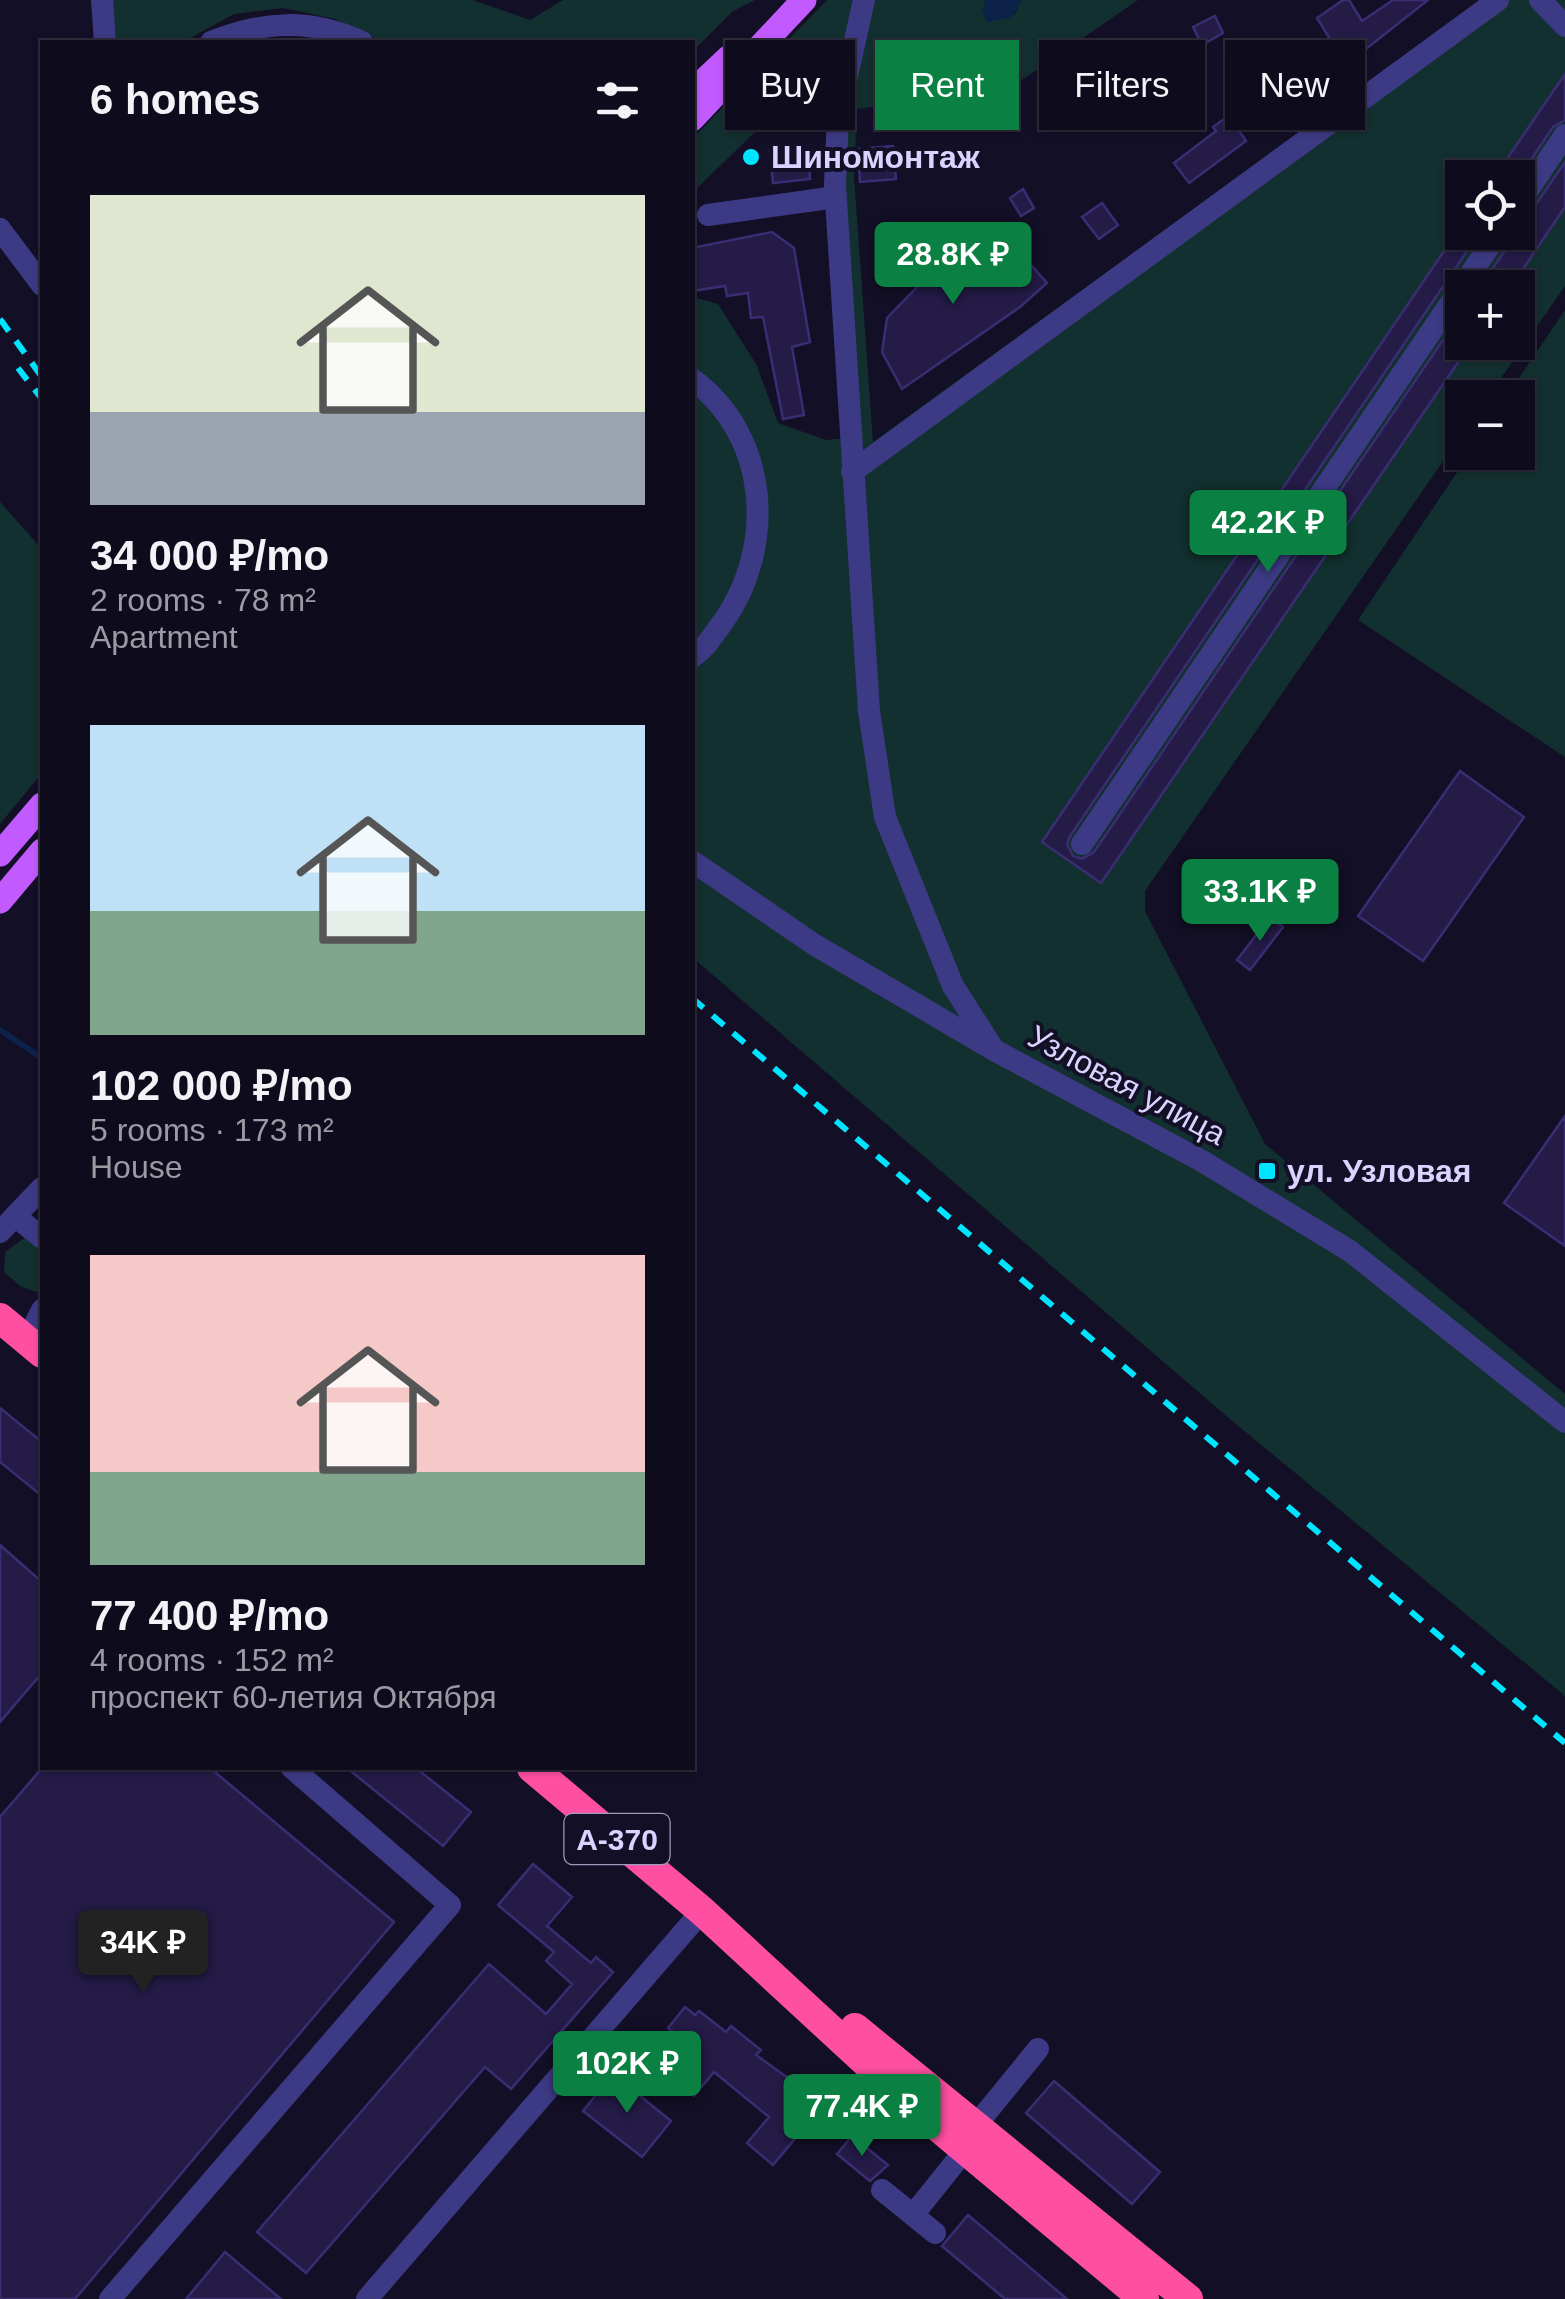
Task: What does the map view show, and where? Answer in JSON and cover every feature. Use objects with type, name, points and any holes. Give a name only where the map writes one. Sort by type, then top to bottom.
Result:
[{"type":"highway","name":"А-370","points":[[534,1770],[971,2137],[1144,2299]]},
{"type":"highway","name":"А-370","points":[[971,2137],[1188,2299]]},
{"type":"main road","points":[[695,89],[790,0]]},
{"type":"main road","points":[[695,116],[804,0]]},
{"type":"main road","points":[[0,854],[40,806]]},
{"type":"main road","points":[[0,900],[40,853]]},
{"type":"street","points":[[102,0],[105,40]]},
{"type":"street","points":[[864,0],[838,116],[836,197],[869,711],[885,817],[954,986],[994,1050]]},
{"type":"street","points":[[852,472],[1498,0]]},
{"type":"street","points":[[1540,0],[1565,26]]},
{"type":"street","points":[[216,40],[247,28],[295,22],[334,29],[358,40]]},
{"type":"street","points":[[1535,180],[1565,135]]},
{"type":"street","points":[[708,215],[836,197]]},
{"type":"street","points":[[0,228],[40,282]]},
{"type":"street","points":[[1082,844],[1486,250]]},
{"type":"street","points":[[695,381],[710,391],[741,435],[758,479],[758,536],[740,598],[695,654]]},
{"type":"street","name":"Узловая улица","points":[[695,863],[816,945],[994,1050],[1202,1162],[1350,1251],[1565,1422]]},
{"type":"street","points":[[40,1190],[8,1224],[40,1237]]},
{"type":"street","points":[[16,1332],[40,1312]]},
{"type":"street","points":[[110,2299],[450,1905],[294,1770]]},
{"type":"street","points":[[367,2299],[702,1911]]},
{"type":"street","points":[[913,2214],[1038,2049]]},
{"type":"street","points":[[882,2190],[935,2232]]},
{"type":"green space","points":[[109,0],[473,0],[530,20],[563,0],[755,0],[733,11],[695,49],[695,40],[379,40],[335,19],[283,8],[234,14],[187,40],[111,40]]},
{"type":"green space","points":[[827,0],[986,0],[982,11],[995,19],[1015,14],[1021,0],[1138,0],[1080,40],[1039,40],[1039,68],[1019,82],[1019,40],[875,40],[875,106],[857,109],[854,177],[873,442],[1302,130],[1365,130],[1365,84],[1481,0],[1565,0],[1565,286],[1535,329],[1535,270],[1445,270],[1445,360],[1514,360],[1500,380],[1445,380],[1445,459],[1145,891],[1145,911],[1265,1144],[1565,1394],[1565,1696],[1230,1419],[695,960],[695,298],[718,304],[756,364],[778,423],[826,440],[850,438],[838,130],[855,130],[855,40],[788,40]]},
{"type":"green space","points":[[725,105],[725,130],[757,130],[695,190],[695,136]]},
{"type":"green space","points":[[1565,310],[1565,757],[1358,620],[1459,470],[1535,470],[1535,380],[1518,380],[1535,360]]},
{"type":"green space","points":[[0,502],[40,547],[40,775],[0,824]]},
{"type":"green space","points":[[27,1236],[40,1246],[40,1290],[20,1286],[4,1272],[5,1252]]},
{"type":"water","points":[[986,0],[1021,0],[1011,17],[987,23],[982,11]]},
{"type":"building","points":[[1343,0],[1349,0],[1362,21],[1393,0],[1428,0],[1365,50],[1365,40],[1331,40],[1317,18]]},
{"type":"building","points":[[1215,16],[1223,33],[1205,43],[1193,27]]},
{"type":"building","points":[[1565,74],[1565,120],[1553,127],[1531,160],[1506,160]]},
{"type":"building","points":[[1225,118],[1225,130],[1243,130],[1240,132],[1246,141],[1189,183],[1174,163],[1216,131],[1213,127]]},
{"type":"building","points":[[893,146],[896,179],[860,182],[858,149]]},
{"type":"building","points":[[808,148],[810,179],[773,183],[770,151]]},
{"type":"building","points":[[1565,162],[1565,207],[1522,270],[1492,270],[1505,250],[1535,250],[1535,206]]},
{"type":"building","points":[[1023,189],[1034,208],[1021,216],[1010,198]]},
{"type":"building","points":[[1102,203],[1118,225],[1099,239],[1082,217]]},
{"type":"building","points":[[967,231],[999,277],[1023,256],[1047,283],[1020,307],[902,389],[882,352],[887,318],[920,284],[910,270]]},
{"type":"building","points":[[772,232],[794,248],[810,342],[792,347],[804,415],[783,419],[763,317],[751,318],[748,293],[727,296],[725,286],[695,291],[695,247]]},
{"type":"building","points":[[1445,250],[1468,250],[1454,270],[1445,270],[1445,284],[1070,836],[1067,844],[1073,856],[1082,859],[1094,852],[1445,337],[1445,360],[1460,360],[1101,883],[1042,842]]},
{"type":"building","points":[[1460,771],[1524,817],[1423,961],[1358,916]]},
{"type":"building","points":[[1270,917],[1283,927],[1250,970],[1237,960]]},
{"type":"building","points":[[1565,1116],[1565,1246],[1504,1203]]},
{"type":"building","points":[[0,1408],[40,1440],[40,1494],[0,1462]]},
{"type":"building","points":[[0,1545],[40,1580],[40,1675],[0,1722]]},
{"type":"building","points":[[40,1770],[212,1770],[394,1922],[75,2299],[0,2299],[0,1817]]},
{"type":"building","points":[[349,1770],[418,1770],[471,1812],[443,1846]]},
{"type":"building","points":[[533,1864],[572,1897],[547,1926],[591,1963],[596,1957],[613,1972],[511,2089],[485,2067],[306,2273],[257,2232],[489,1964],[546,2014],[572,1984],[546,1961],[554,1952],[498,1905]]},
{"type":"building","points":[[685,2007],[695,2015],[699,2011],[726,2032],[731,2026],[761,2050],[756,2055],[824,2104],[773,2165],[747,2143],[769,2117],[714,2072],[694,2096],[655,2065],[678,2036],[668,2028]]},
{"type":"building","points":[[613,2074],[671,2121],[642,2157],[583,2111]]},
{"type":"building","points":[[1054,2081],[1160,2172],[1132,2204],[1026,2113]]},
{"type":"building","points":[[852,2136],[888,2165],[870,2181],[837,2154]]},
{"type":"building","points":[[968,2215],[1067,2299],[1005,2299],[942,2246]]},
{"type":"building","points":[[225,2252],[281,2299],[186,2299]]},
{"type":"waterway","points":[[0,1030],[40,1057]]},
{"type":"railway","points":[[0,319],[40,374]]},
{"type":"railway","points":[[18,368],[40,396]]},
{"type":"railway","points":[[695,1001],[1565,1743]]},
{"type":"place","name":"Шиномонтаж","points":[[751,157]]},
{"type":"place","name":"ул. Узловая","points":[[1267,1171]]}]
